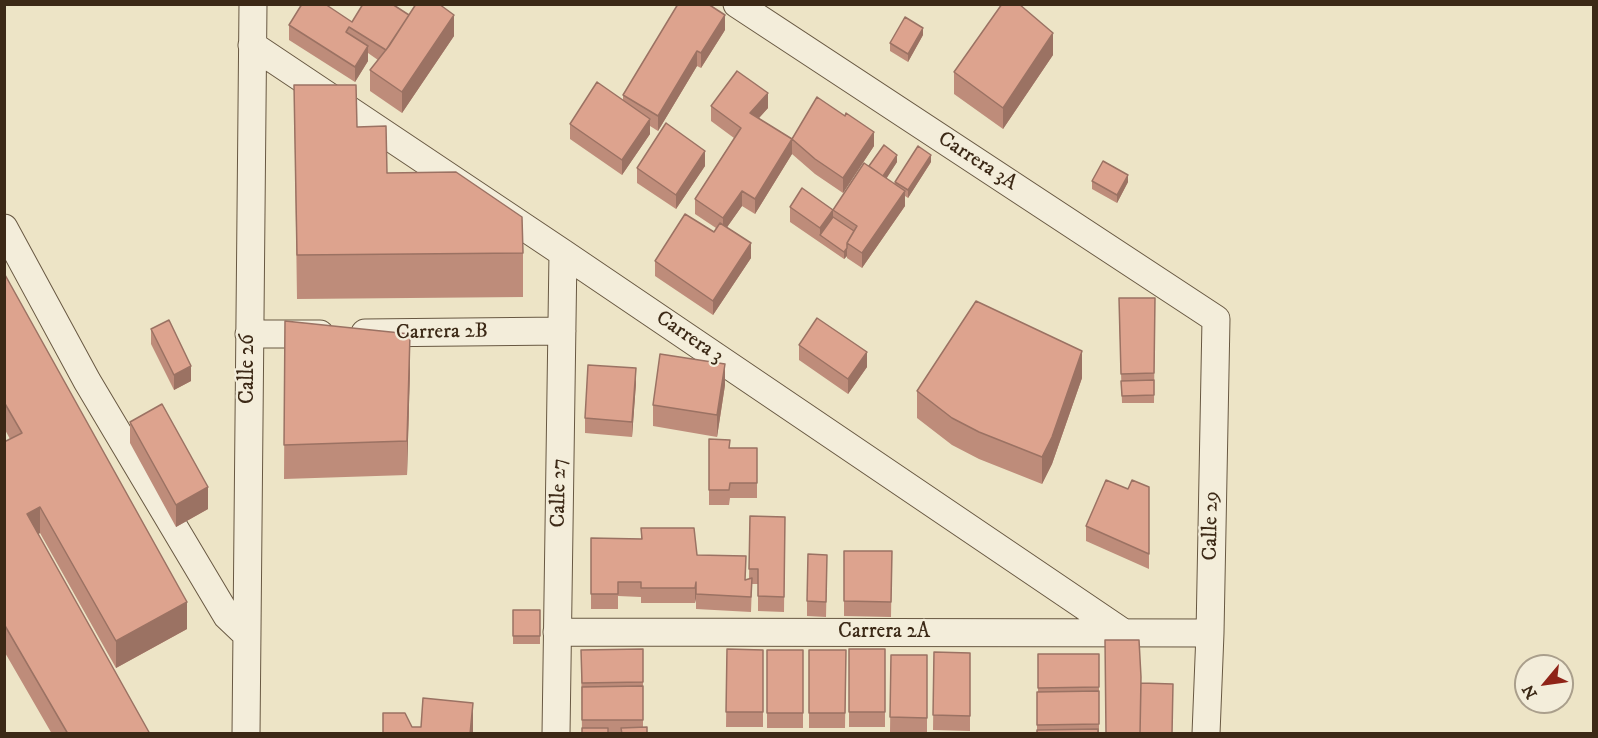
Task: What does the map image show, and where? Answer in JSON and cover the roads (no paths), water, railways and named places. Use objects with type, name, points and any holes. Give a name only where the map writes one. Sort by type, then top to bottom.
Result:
[{"type":"street","name":"Calle 26","points":[[246,734],[253,4]]},
{"type":"street","name":"Carrera 3A","points":[[737,4],[1216,319]]},
{"type":"street","name":"Carrera 3","points":[[252,45],[1124,633]]},
{"type":"street","points":[[4,228],[87,381],[227,616],[247,635]]},
{"type":"street","name":"Calle 27","points":[[556,734],[563,253]]},
{"type":"street","name":"Calle 29","points":[[1206,734],[1216,319]]},
{"type":"street","name":"Carrera 2B","points":[[249,334],[562,331]]},
{"type":"street","name":"Carrera 2A","points":[[557,632],[1210,633]]}]
